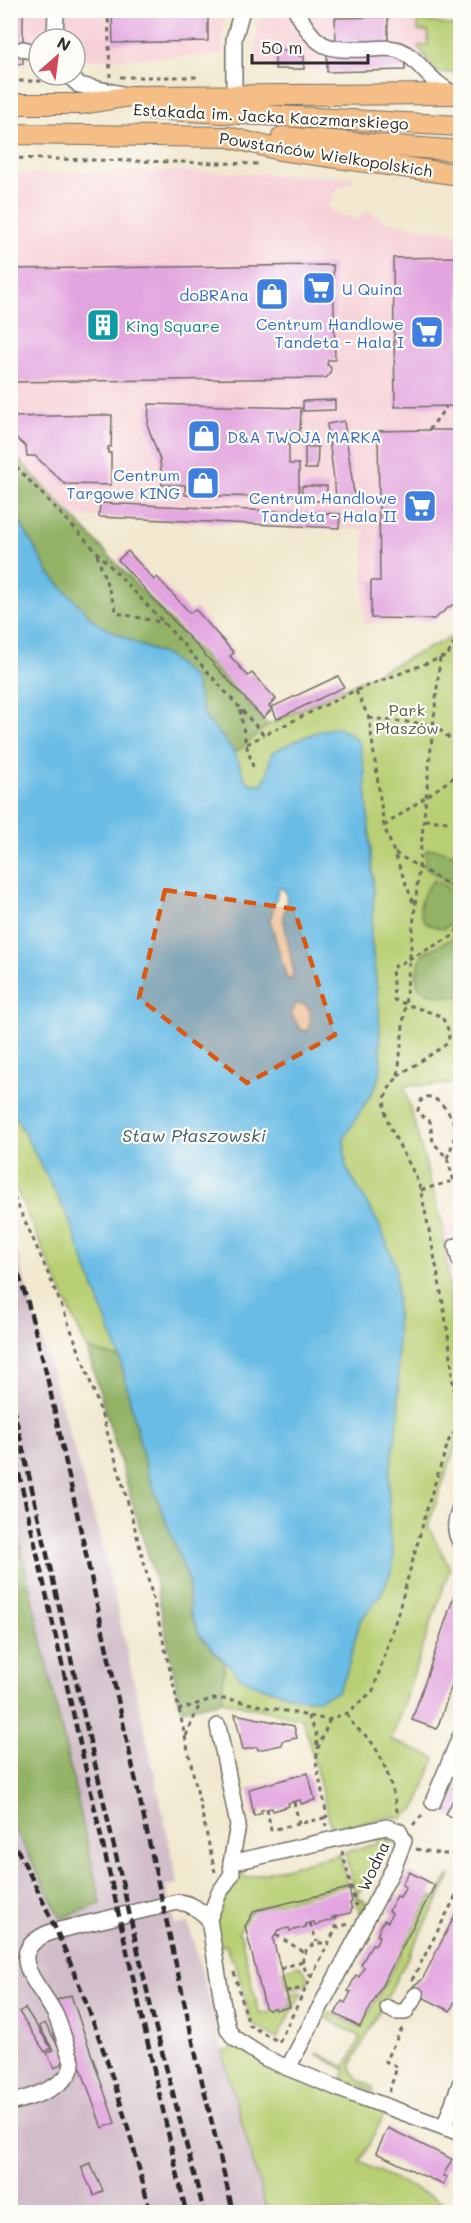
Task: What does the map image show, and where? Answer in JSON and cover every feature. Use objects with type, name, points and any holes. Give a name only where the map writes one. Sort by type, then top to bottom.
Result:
[{"type":"main road","points":[[10,104],[82,104],[131,96],[456,94]]},
{"type":"main road","name":"Estakada im. Jacka Kaczmarskiego","points":[[82,104],[460,126]]},
{"type":"main road","name":"Powstańców Wielkopolskich","points":[[10,134],[228,137],[280,150],[460,174]]},
{"type":"main road","name":"Estakada im. Jacka Kaczmarskiego","points":[[228,137],[279,137],[460,151]]},
{"type":"street","points":[[55,27],[56,10]]},
{"type":"street","points":[[234,96],[234,39],[242,10]]},
{"type":"street","points":[[296,10],[313,39],[325,46],[338,50],[390,48],[400,50],[412,58],[435,81],[456,94]]},
{"type":"street","points":[[440,10],[460,14]]},
{"type":"street","points":[[23,49],[27,50]]},
{"type":"street","points":[[86,87],[131,96]]},
{"type":"street","points":[[460,1507],[455,1532],[460,1542]]},
{"type":"street","points":[[218,1726],[238,1825],[231,1863],[232,1874],[219,1893],[209,1919],[228,2029],[241,2044],[288,2068],[460,2133]]},
{"type":"street","points":[[433,1802],[460,1737]]},
{"type":"street","name":"Wodna","points":[[231,1863],[386,1827],[401,1839],[393,1869],[288,2068]]},
{"type":"street","points":[[10,2103],[35,2095],[64,2080],[72,2069],[72,2062],[55,2014],[24,1971],[23,1952],[27,1945],[34,1939],[51,1932],[178,1902],[196,1907],[209,1919]]},
{"type":"street","points":[[388,2008],[396,2012],[405,2012],[416,1995]]},
{"type":"street","points":[[444,2127],[460,2084]]},
{"type":"path","points":[[108,10],[110,77]]},
{"type":"path","points":[[10,158],[267,164]]},
{"type":"path","points":[[429,430],[446,406]]},
{"type":"path","points":[[10,460],[164,623],[264,735]]},
{"type":"path","points":[[96,553],[117,613],[164,623]]},
{"type":"path","points":[[246,744],[356,691],[448,654],[460,630]]},
{"type":"path","points":[[398,1076],[440,658]]},
{"type":"path","points":[[356,691],[369,718],[384,826],[415,907]]},
{"type":"path","points":[[240,708],[246,744],[254,770]]},
{"type":"path","points":[[369,718],[434,725],[460,747]]},
{"type":"path","points":[[384,826],[460,773]]},
{"type":"path","points":[[425,820],[448,822]]},
{"type":"path","points":[[395,853],[456,889],[460,895]]},
{"type":"path","points":[[460,927],[453,936],[392,968],[394,1000],[441,1016],[450,1036],[449,1042],[444,1046],[398,1076],[386,1095],[384,1110],[421,1190],[450,1349],[454,1392],[460,1407]]},
{"type":"path","points":[[447,1158],[455,1134],[452,1119],[437,1099],[430,1096],[419,1103],[418,1111],[430,1121],[433,1142],[447,1158],[453,1181]]},
{"type":"path","points":[[421,1190],[460,1179]]},
{"type":"path","points":[[10,1189],[40,1253],[75,1338],[122,1482],[185,1738],[219,1893]]},
{"type":"path","points":[[178,1710],[213,1699],[330,1719],[347,1713],[373,1691],[449,1440],[460,1425]]},
{"type":"path","points":[[185,1738],[193,1715],[201,1702]]},
{"type":"path","points":[[347,1713],[351,1724],[369,1740],[381,1761],[393,1794],[401,1839]]},
{"type":"path","points":[[308,1716],[316,1733],[318,1748]]},
{"type":"path","points":[[267,1809],[272,1830],[327,1816],[316,1762],[318,1748],[330,1719]]},
{"type":"path","points":[[294,1802],[299,1823]]},
{"type":"path","points":[[401,1839],[433,1802]]},
{"type":"path","points":[[324,1818],[334,1839],[358,1915]]},
{"type":"path","points":[[401,1839],[442,1854],[460,1854]]},
{"type":"path","points":[[231,1963],[249,2025],[279,2042],[336,1928],[335,1916]]},
{"type":"path","points":[[336,1928],[354,1922]]},
{"type":"path","points":[[310,1923],[317,1942]]},
{"type":"path","points":[[276,1935],[304,1952]]},
{"type":"path","points":[[312,1977],[306,1971],[302,1961],[304,1952],[317,1942],[328,1944]]},
{"type":"path","points":[[281,1969],[302,1961]]},
{"type":"path","points":[[286,1991],[306,1988]]},
{"type":"highlighted area","points":[[165,890],[294,909],[335,1035],[247,1083],[139,998]]},
{"type":"shaded area","points":[[11,11],[226,11],[223,26],[223,55],[87,60],[87,27],[27,27],[27,58],[11,57]]},
{"type":"shaded area","points":[[264,11],[387,15],[418,20],[418,30],[428,31],[428,46],[422,46],[437,73],[405,70],[327,72],[275,69],[255,63],[257,21]]},
{"type":"shaded area","points":[[183,171],[358,178],[338,188],[329,205],[331,211],[358,220],[366,210],[386,222],[460,234],[460,609],[453,609],[436,622],[364,623],[364,530],[74,516],[11,450],[10,174]]},
{"type":"shaded area","points":[[460,1222],[460,1368],[452,1320],[443,1227]]},
{"type":"shaded area","points":[[10,1231],[103,1548],[178,1884],[166,1887],[175,1925],[188,1923],[267,2212],[11,2212]]},
{"type":"green space","points":[[418,20],[460,27],[460,72],[437,73],[418,46],[428,45],[428,31],[418,31]]},
{"type":"green space","points":[[10,450],[268,725],[235,753],[204,716],[194,679],[168,656],[96,623],[49,573],[11,507]]},
{"type":"green space","name":"Park Płaszów","points":[[460,633],[460,1084],[404,1086],[443,1227],[452,1320],[460,1368],[460,1433],[428,1526],[450,1568],[391,1740],[435,1758],[416,1808],[401,1819],[391,1816],[332,1830],[303,1719],[222,1701],[224,1663],[231,1648],[330,1236],[349,1103],[261,784],[245,781],[235,753],[268,725]]},
{"type":"green space","points":[[435,849],[453,854],[460,851],[460,890],[425,867],[426,850]]},
{"type":"green space","points":[[434,880],[456,897],[461,909],[456,921],[443,929],[427,924],[421,913],[421,901]]},
{"type":"green space","points":[[460,935],[460,997],[437,995],[422,990],[418,985],[417,977],[423,953]]},
{"type":"green space","points":[[10,1067],[45,1159],[47,1177],[53,1188],[64,1195],[120,1358],[87,1349],[11,1177]]},
{"type":"green space","points":[[87,1349],[120,1358],[146,1468],[189,1582],[190,1612],[201,1637],[224,1663],[222,1701],[181,1710],[155,1579]]},
{"type":"green space","points":[[11,1505],[101,1904],[61,1918],[11,1821]]},
{"type":"green space","points":[[376,1833],[388,1835],[394,1845],[386,1841],[357,1897],[367,1903],[360,1915],[345,1852],[378,1844]]},
{"type":"green space","points":[[340,1854],[348,1885],[252,1910],[238,1933],[241,1935],[259,2014],[291,2008],[289,1994],[302,1992],[277,2039],[251,2023],[235,1961],[230,1958],[226,1945],[217,1947],[214,1918],[221,1902],[242,1870],[245,1878]]},
{"type":"green space","points":[[449,1875],[451,1876],[352,2063],[351,2069],[358,2080],[373,2087],[374,2092],[341,2079],[346,2070],[316,2054],[345,2067],[361,2037],[326,2018],[329,2012],[361,2028],[431,1896],[436,1899]]},
{"type":"green space","points":[[299,1965],[309,1978],[306,1985],[288,1990],[283,1970]]},
{"type":"green space","points":[[240,2046],[387,2109],[360,2162],[448,2205],[443,2212],[267,2212],[222,2052]]},
{"type":"water","name":"Staw Płaszowski","points":[[11,507],[49,573],[96,623],[168,656],[194,679],[204,716],[235,753],[246,781],[261,784],[267,776],[271,753],[320,731],[341,729],[359,742],[365,772],[374,895],[371,936],[379,1006],[381,1069],[376,1086],[344,1138],[346,1167],[379,1224],[396,1266],[399,1414],[389,1477],[389,1532],[394,1556],[392,1570],[381,1594],[360,1621],[346,1675],[337,1692],[319,1699],[303,1699],[258,1686],[240,1677],[201,1637],[190,1612],[189,1582],[146,1468],[120,1358],[67,1215],[11,1108]],"holes":[[[279,887],[286,891],[287,905],[283,916],[293,969],[292,980],[287,979],[270,920]],[[296,1004],[304,1004],[310,1010],[307,1032],[300,1029],[291,1014]]]},
{"type":"building","points":[[10,10],[23,10],[23,64],[10,63]]},
{"type":"building","points":[[112,10],[208,10],[208,41],[113,43]]},
{"type":"building","points":[[388,17],[388,41],[404,49],[405,70],[327,72],[327,51],[336,42],[335,18]]},
{"type":"building","points":[[275,50],[299,50],[299,56],[304,56],[304,69],[275,69]]},
{"type":"building","name":"Centrum Handlowe Tandeta - Hala I","points":[[460,257],[460,406],[395,407],[393,258]]},
{"type":"building","points":[[333,265],[335,360],[328,360],[327,364],[331,368],[326,378],[10,382],[10,269]]},
{"type":"building","points":[[335,400],[335,410],[303,411],[303,401]]},
{"type":"building","points":[[149,404],[301,408],[300,431],[289,430],[289,464],[299,464],[299,498],[185,495],[185,485],[162,485],[160,460],[148,427]]},
{"type":"building","points":[[112,415],[111,447],[108,447],[108,453],[111,453],[111,485],[65,484],[35,456],[27,456],[26,447],[10,432],[10,417]]},
{"type":"building","points":[[344,421],[355,501],[337,504],[327,424]]},
{"type":"building","name":"Centrum Handlowe Tandeta - Hala II","points":[[460,430],[460,605],[452,605],[434,619],[371,618],[371,581],[380,581],[378,431]]},
{"type":"building","points":[[305,447],[318,447],[317,469],[305,469]]},
{"type":"building","points":[[302,486],[327,486],[327,501],[301,501]]},
{"type":"building","points":[[100,503],[340,514],[339,528],[99,517]]},
{"type":"building","points":[[128,551],[154,580],[157,577],[190,613],[195,609],[234,653],[230,656],[248,676],[252,673],[276,699],[269,706],[272,709],[263,718],[118,560]]},
{"type":"building","points":[[338,676],[344,687],[277,719],[272,707]]},
{"type":"building","points":[[458,1584],[460,1585],[460,1661],[437,1729],[412,1720]]},
{"type":"building","points":[[235,1714],[294,1726],[297,1738],[282,1741],[282,1745],[258,1750],[257,1747],[243,1750]]},
{"type":"building","points":[[308,1773],[315,1800],[301,1804],[300,1800],[288,1803],[289,1806],[273,1811],[272,1808],[261,1810],[262,1813],[254,1816],[249,1789]]},
{"type":"building","points":[[460,1779],[460,1815],[451,1817],[446,1814],[459,1788],[456,1787]]},
{"type":"building","points":[[409,1872],[435,1885],[360,2027],[335,2014],[342,2001],[345,2003],[351,1992],[348,1991],[356,1975],[359,1977],[364,1967],[361,1965],[372,1944],[375,1945],[380,1936],[377,1935],[384,1920],[388,1922],[392,1913],[389,1911],[397,1896],[400,1897],[406,1887],[402,1885]]},
{"type":"building","points":[[349,1888],[352,1902],[350,1913],[332,1917],[332,1920],[315,1925],[314,1922],[305,1924],[306,1927],[290,1931],[289,1928],[278,1930],[273,1939],[290,2007],[269,2010],[265,2007],[245,1926],[254,1911]]},
{"type":"building","points":[[460,1905],[460,1991],[450,2011],[410,1991],[422,1980]]},
{"type":"building","points":[[71,1995],[115,2123],[102,2128],[57,2000]]},
{"type":"building","points":[[25,2008],[51,2048],[45,2052],[19,2012]]},
{"type":"building","points":[[45,2023],[66,2060],[55,2068],[47,2053],[53,2050],[39,2026]]},
{"type":"building","points":[[388,2128],[452,2159],[443,2176],[447,2177],[443,2185],[376,2153]]},
{"type":"building","points":[[90,2163],[103,2191],[94,2196],[81,2167]]},
{"type":"tunnel","points":[[10,50],[23,49]]},
{"type":"railway","points":[[10,1249],[28,1303],[46,1372],[197,2060],[233,2212]]},
{"type":"railway","points":[[10,1393],[154,2021],[204,2212]]},
{"type":"railway","points":[[10,1434],[186,2212]]},
{"type":"railway","points":[[10,1836],[55,1927],[92,2020],[124,2114],[150,2212]]},
{"type":"place","name":"U Quina","points":[[319,288]]},
{"type":"place","name":"doBRAna","points":[[272,294]]},
{"type":"place","name":"King Square","points":[[103,325]]},
{"type":"place","name":"Centrum Handlowe Tandeta - Hala I","points":[[427,332]]},
{"type":"place","name":"D&A TWOJA MARKA","points":[[204,436]]},
{"type":"place","name":"Centrum Targowe KING","points":[[203,483]]},
{"type":"place","name":"Centrum Handlowe Tandeta - Hala II","points":[[420,506]]}]
